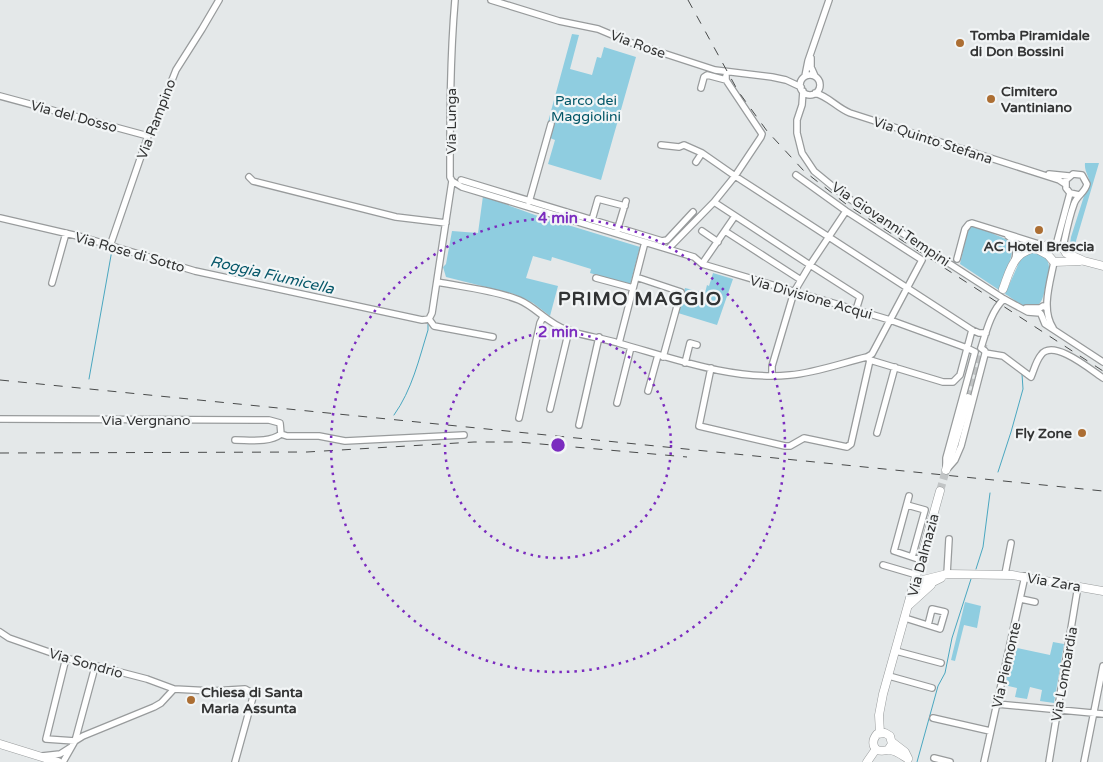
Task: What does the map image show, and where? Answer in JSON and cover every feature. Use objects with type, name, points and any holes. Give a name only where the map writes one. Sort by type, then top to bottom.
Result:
[{"type":"main road","points":[[1048,255],[1049,250],[1056,247]]},
{"type":"main road","points":[[1056,247],[1058,262]]},
{"type":"main road","points":[[1003,290],[1015,261],[1021,253],[1035,248],[1056,247],[1084,261],[1103,266]]},
{"type":"main road","points":[[1035,248],[1058,262],[1084,261]]},
{"type":"main road","points":[[946,470],[968,398]]},
{"type":"main road","name":"Via Dalmazia","points":[[880,733],[879,715],[888,676],[940,491]]},
{"type":"main road","points":[[909,605],[933,583],[947,574]]},
{"type":"main road","name":"Via Zara","points":[[916,577],[947,574],[1004,574],[1025,576],[1103,591]]},
{"type":"main road","points":[[916,577],[924,586],[933,583]]},
{"type":"main road","points":[[876,734],[888,734],[892,742],[905,752],[909,761],[896,752],[888,750],[882,752],[876,749],[873,739],[876,734]]},
{"type":"main road","points":[[888,750],[892,742]]},
{"type":"main road","points":[[0,744],[58,762]]},
{"type":"main road","points":[[867,762],[876,749]]},
{"type":"street","name":"Via Rampino","points":[[110,246],[148,136],[176,70],[219,0]]},
{"type":"street","name":"Via Lunga","points":[[451,0],[453,18]]},
{"type":"street","name":"Via Lunga","points":[[428,319],[432,312],[452,181],[450,138],[455,0]]},
{"type":"street","name":"Via Rose","points":[[491,0],[559,21],[598,29],[629,42],[715,70],[786,80],[804,77]]},
{"type":"street","points":[[812,53],[811,67],[820,85],[814,94],[802,89],[808,62],[829,0]]},
{"type":"street","points":[[668,249],[714,202],[735,176],[762,136],[726,78],[707,75],[701,88]]},
{"type":"street","points":[[804,77],[815,76]]},
{"type":"street","name":"Via Rose","points":[[786,80],[802,89]]},
{"type":"street","name":"Via Quinto Stefana","points":[[820,85],[837,106]]},
{"type":"street","name":"Via Giovanni Tempini","points":[[802,89],[802,105],[797,120],[796,133],[802,153],[814,171],[842,194],[1004,299],[1028,312],[1043,311]]},
{"type":"street","name":"Via Quinto Stefana","points":[[814,94],[825,97],[850,113],[1059,180],[1065,184]]},
{"type":"street","name":"Via Giovanni Tempini","points":[[802,105],[814,94]]},
{"type":"street","name":"Via del Dosso","points":[[0,96],[148,136]]},
{"type":"street","points":[[528,204],[551,124]]},
{"type":"street","points":[[661,145],[679,147],[684,144],[702,153],[972,330],[986,333]]},
{"type":"street","points":[[696,162],[702,153]]},
{"type":"street","name":"Via Quinto Stefana","points":[[1030,171],[1068,176]]},
{"type":"street","points":[[1076,173],[1085,178],[1087,188],[1074,203],[1056,247],[1070,193],[1065,184],[1068,176],[1076,173]]},
{"type":"street","points":[[712,368],[699,426],[785,446],[790,446],[804,438],[847,447],[851,444],[869,358],[922,260],[846,211],[796,175]]},
{"type":"street","points":[[249,177],[253,181],[396,217],[446,223]]},
{"type":"street","name":"Via Divisione Acqui","points":[[461,180],[528,204],[618,230]]},
{"type":"street","name":"Via Divisione Acqui","points":[[452,181],[456,185],[592,220],[694,257],[702,264],[890,320],[967,348],[975,353],[978,358],[984,353]]},
{"type":"street","points":[[1070,193],[1079,195]]},
{"type":"street","points":[[592,220],[598,199],[626,204],[618,230]]},
{"type":"street","points":[[714,202],[860,297],[856,310]]},
{"type":"street","points":[[772,376],[772,366],[794,292],[846,211]]},
{"type":"street","name":"Via Divisione Acqui","points":[[647,240],[664,241],[693,212]]},
{"type":"street","points":[[702,264],[735,216]]},
{"type":"street","name":"Via Rose di Sotto","points":[[0,218],[66,233],[195,271],[422,320],[428,319]]},
{"type":"street","points":[[683,222],[689,228]]},
{"type":"street","points":[[957,259],[965,229],[972,223],[1005,234],[1056,247]]},
{"type":"street","points":[[725,230],[801,280]]},
{"type":"street","points":[[702,231],[718,242]]},
{"type":"street","name":"Via Rose di Sotto","points":[[52,283],[66,233]]},
{"type":"street","points":[[1005,234],[1015,244],[1015,261]]},
{"type":"street","points":[[619,343],[647,240]]},
{"type":"street","points":[[1058,262],[1048,288],[1043,311],[1045,324],[1103,362]]},
{"type":"street","points":[[636,277],[681,292],[648,391]]},
{"type":"street","points":[[596,278],[633,288]]},
{"type":"street","points":[[437,282],[513,298],[527,304],[544,317],[569,330],[661,356],[712,368],[755,375],[790,375],[869,358],[942,382],[953,382],[960,375],[972,330]]},
{"type":"street","points":[[946,470],[955,460],[961,446],[976,391],[986,333],[999,303],[1004,299]]},
{"type":"street","points":[[519,418],[540,323],[544,317]]},
{"type":"street","points":[[428,319],[434,326],[493,337]]},
{"type":"street","points":[[550,409],[569,330]]},
{"type":"street","points":[[579,425],[599,338]]},
{"type":"street","points":[[686,362],[690,344],[697,345]]},
{"type":"street","points":[[617,403],[631,347]]},
{"type":"street","points":[[946,470],[946,458],[977,349],[984,353],[1003,356],[1031,377],[1041,354],[1050,350],[1056,350],[1066,353],[1103,378]]},
{"type":"street","points":[[877,433],[895,366]]},
{"type":"street","points":[[965,388],[976,391]]},
{"type":"street","name":"Via Vergnano","points":[[0,420],[269,420],[280,423],[281,434]]},
{"type":"street","points":[[235,440],[271,439],[281,434],[287,436],[319,436],[345,441],[464,436]]},
{"type":"street","points":[[909,496],[894,551],[921,560]]},
{"type":"street","points":[[907,505],[925,510],[912,557]]},
{"type":"street","points":[[947,574],[949,539]]},
{"type":"street","points":[[1004,574],[1011,543]]},
{"type":"street","points":[[883,565],[916,577]]},
{"type":"street","name":"Via Piemonte","points":[[984,762],[1025,576]]},
{"type":"street","name":"Via Lombardia","points":[[1048,762],[1078,586]]},
{"type":"street","points":[[1021,599],[1035,602]]},
{"type":"street","points":[[905,618],[928,625]]},
{"type":"street","name":"Via Sondrio","points":[[0,632],[9,638],[66,658],[174,689],[212,691],[245,689],[252,693],[253,697],[236,762]]},
{"type":"street","points":[[896,651],[941,663]]},
{"type":"street","points":[[66,658],[46,739],[74,743]]},
{"type":"street","points":[[1084,762],[1103,666]]},
{"type":"street","points":[[64,762],[74,743],[95,667]]},
{"type":"street","points":[[888,676],[932,688]]},
{"type":"street","points":[[40,756],[60,754],[83,736],[154,708],[168,697],[174,689]]},
{"type":"street","points":[[997,704],[1103,714]]},
{"type":"street","points":[[933,718],[990,731]]},
{"type":"street","points":[[40,756],[46,762]]},
{"type":"street","points":[[934,758],[950,762]]},
{"type":"green space","name":"Parco dei Maggiolini","points":[[572,34],[579,35],[570,69],[592,75],[597,57],[601,58],[604,47],[636,57],[601,180],[548,164],[555,140],[550,138],[554,124],[548,122]]},
{"type":"green space","points":[[1085,163],[1099,163],[1073,251],[1070,244],[1071,237],[1084,196],[1090,186]]},
{"type":"green space","points":[[483,196],[535,215],[640,247],[630,285],[590,273],[591,269],[552,257],[551,261],[533,256],[526,278],[558,286],[550,316],[533,303],[514,294],[446,277],[443,267],[446,264],[452,231],[478,233]]},
{"type":"green space","points":[[971,226],[984,229],[1006,239],[1012,246],[1011,259],[999,290],[960,264],[968,228]]},
{"type":"green space","points":[[1031,253],[1044,257],[1049,265],[1043,296],[1040,303],[1033,307],[1020,304],[1005,294],[1022,256]]},
{"type":"green space","points":[[713,273],[733,279],[717,325],[678,313],[685,288],[705,293]]},
{"type":"green space","points":[[965,602],[981,606],[977,628],[964,625],[955,661],[951,660]]},
{"type":"green space","points":[[1053,642],[1064,644],[1054,703],[1040,701],[1042,690],[1030,687],[1027,699],[1015,697],[1017,688],[1004,685],[1012,647],[1050,655]]},
{"type":"waterway","name":"Roggia Fiumicella","points":[[89,379],[112,250]]},
{"type":"waterway","name":"Roggia Fiumicella","points":[[190,267],[259,282]]},
{"type":"waterway","name":"Roggia Fiumicella","points":[[394,415],[406,395],[414,374],[428,330],[428,324]]},
{"type":"waterway","points":[[998,472],[1023,389],[1022,374]]},
{"type":"waterway","points":[[976,569],[983,547],[990,493]]},
{"type":"waterway","points":[[917,762],[938,686],[945,673],[952,638],[971,579]]},
{"type":"tunnel","points":[[968,398],[984,343]]},
{"type":"tunnel","points":[[940,491],[946,470]]},
{"type":"railway","points":[[688,0],[738,91],[767,131],[804,171],[846,204],[1103,371]]},
{"type":"railway","points":[[0,380],[1103,491]]},
{"type":"railway","points":[[0,453],[307,452],[474,442],[518,442],[687,457]]},
{"type":"place","name":"Tomba Piramidale di Don Bossini","points":[[960,43]]},
{"type":"place","name":"Cimitero Vantiniano","points":[[991,99]]},
{"type":"place","name":"AC Hotel Brescia","points":[[1039,230]]},
{"type":"place","name":"Fly Zone","points":[[1082,433]]},
{"type":"place","name":"Chiesa di Santa Maria Assunta","points":[[191,700]]},
{"type":"district","name":"PRIMO MAGGIO","points":[[640,298]]}]
